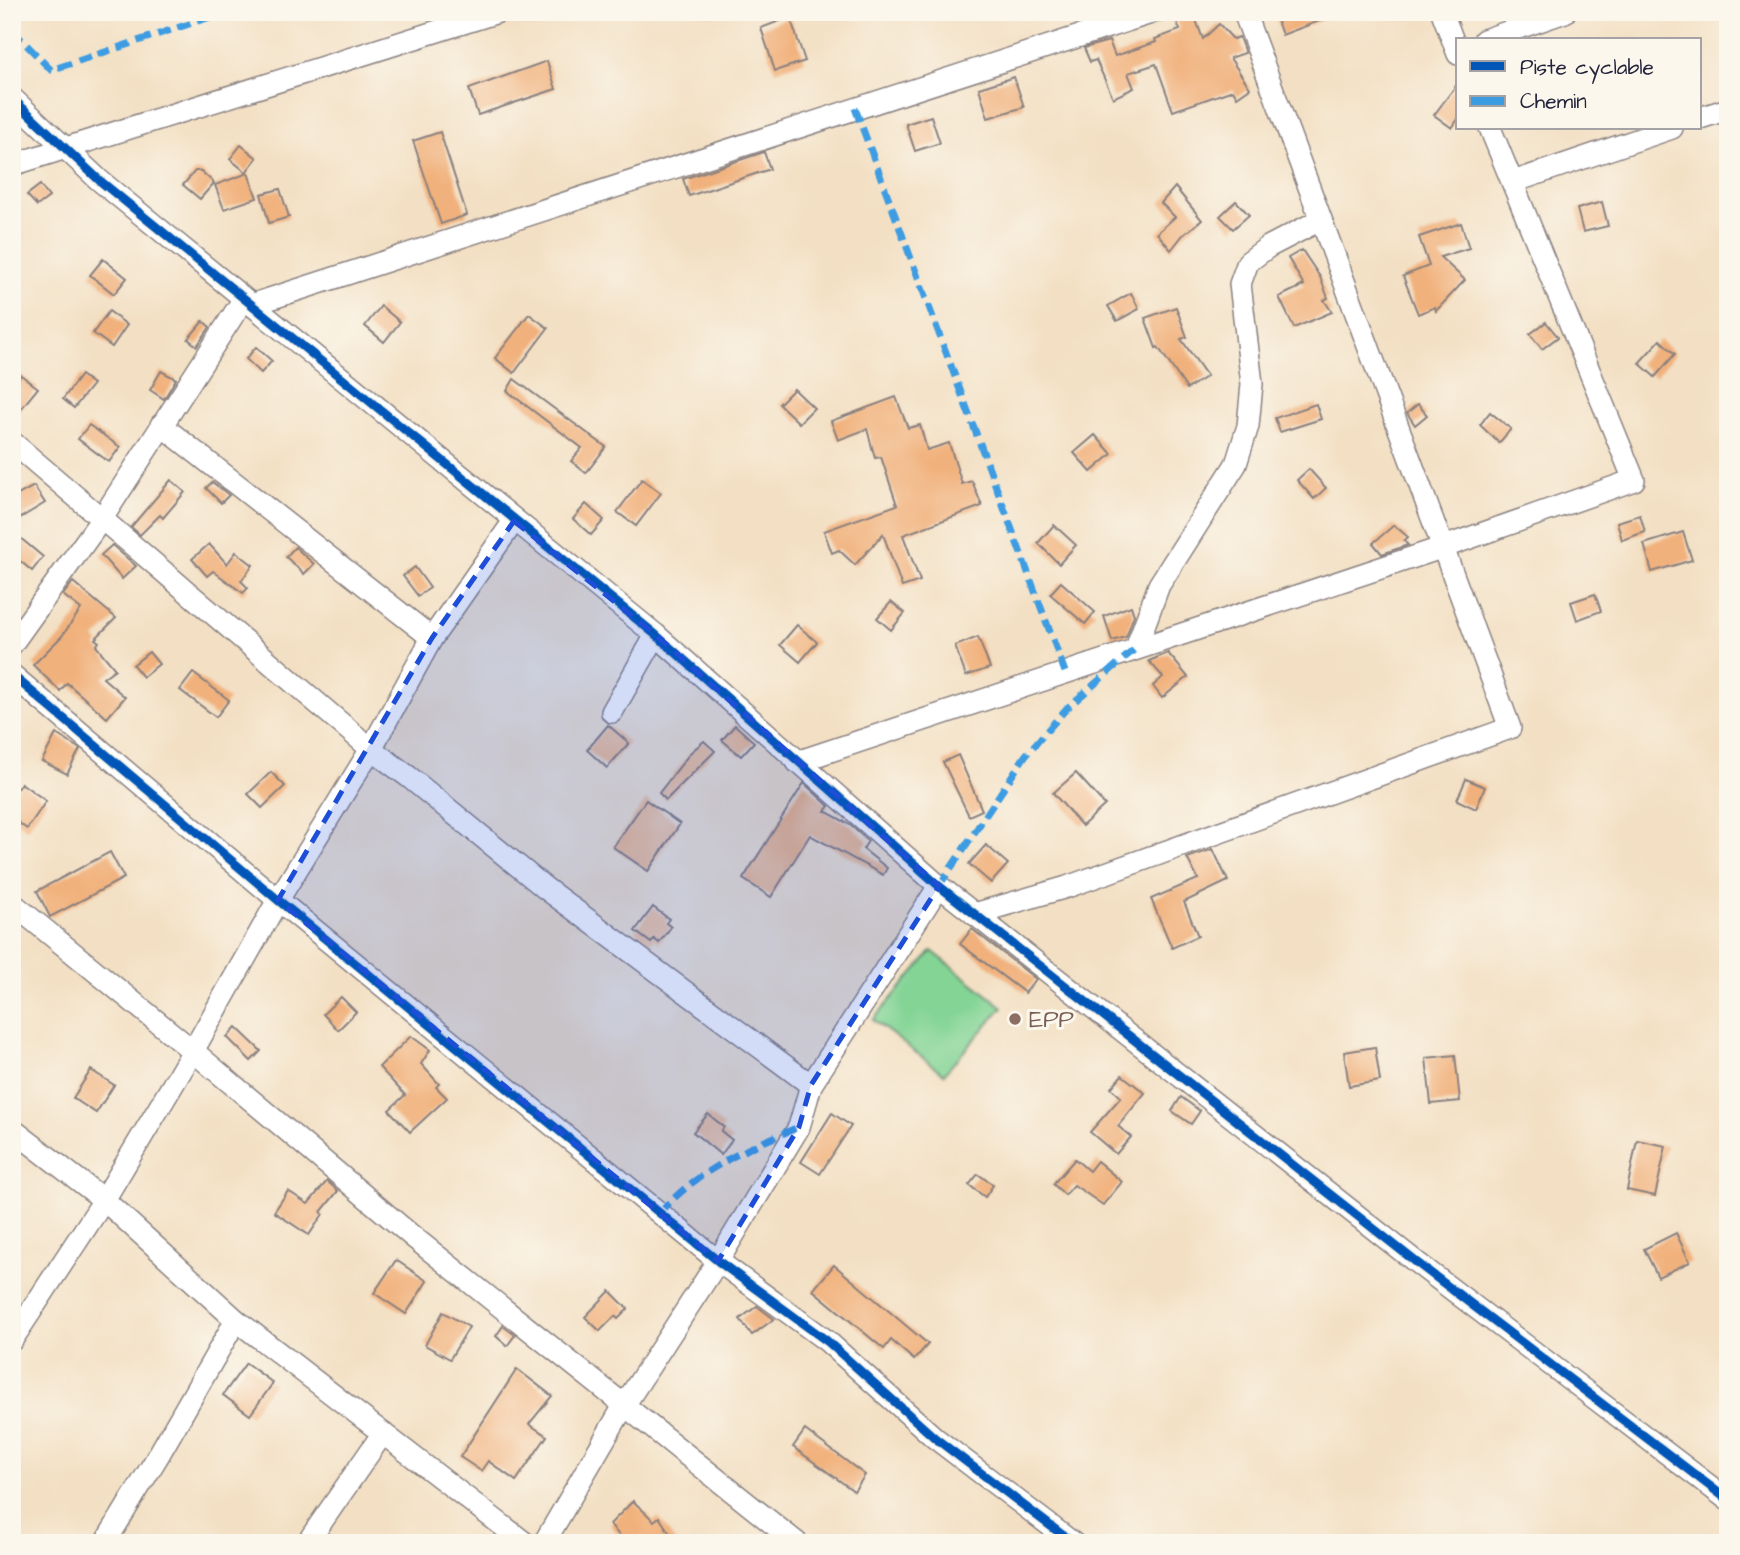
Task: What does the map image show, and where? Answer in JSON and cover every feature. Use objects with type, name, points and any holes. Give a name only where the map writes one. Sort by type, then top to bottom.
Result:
[{"type":"street","points":[[12,165],[498,12]]},
{"type":"street","points":[[12,644],[103,517],[161,425],[247,302],[1154,12]]},
{"type":"street","points":[[974,914],[1067,887],[1510,728],[1244,12]]},
{"type":"street","points":[[1442,12],[1456,46]]},
{"type":"street","points":[[1490,38],[1565,12]]},
{"type":"street","points":[[12,99],[99,180],[656,635],[939,886],[1416,1262],[1728,1500]]},
{"type":"street","points":[[1702,117],[1728,109]]},
{"type":"street","points":[[797,762],[1444,547],[1634,480],[1491,130]]},
{"type":"street","points":[[1513,182],[1666,130]]},
{"type":"street","points":[[1136,649],[1160,584],[1236,464],[1248,426],[1252,384],[1240,284],[1248,262],[1268,247],[1320,220]]},
{"type":"street","points":[[161,425],[432,638]]},
{"type":"street","points":[[12,442],[103,517],[371,750],[409,777],[545,888],[811,1085]]},
{"type":"street","points":[[12,1340],[104,1200],[193,1051],[278,900],[371,750],[432,638],[514,521]]},
{"type":"street","points":[[612,712],[656,635]]},
{"type":"street","points":[[12,675],[278,900],[718,1261],[827,1341],[935,1438],[1073,1543]]},
{"type":"street","points":[[544,1543],[625,1404],[718,1261],[799,1127],[811,1085],[939,886]]},
{"type":"street","points":[[12,902],[412,1236],[797,1543]]},
{"type":"street","points":[[12,1129],[104,1200],[236,1320],[524,1543]]},
{"type":"street","points":[[105,1543],[236,1320]]},
{"type":"street","points":[[307,1543],[383,1433]]},
{"type":"highlighted area","points":[[514,521],[656,635],[939,886],[811,1085],[799,1127],[718,1261],[278,900],[432,638]]},
{"type":"green space","points":[[932,951],[1003,1007],[944,1074],[873,1020]]},
{"type":"building","points":[[1073,12],[1097,12],[1099,16],[1076,23]]},
{"type":"building","points":[[1193,12],[1203,39],[1219,24],[1233,39],[1239,37],[1245,53],[1230,58],[1250,88],[1237,97],[1233,90],[1173,111],[1156,64],[1128,73],[1134,88],[1113,98],[1096,60],[1090,62],[1084,48],[1109,41],[1115,56],[1156,42],[1155,39],[1180,30],[1175,17]]},
{"type":"building","points":[[1274,12],[1338,12],[1338,14],[1282,35]]},
{"type":"building","points":[[790,17],[805,61],[775,71],[761,28]]},
{"type":"building","points":[[547,61],[556,89],[478,115],[469,89]]},
{"type":"building","points":[[1014,77],[1024,107],[988,118],[979,88]]},
{"type":"building","points":[[1456,86],[1456,122],[1452,128],[1434,115]]},
{"type":"building","points":[[931,116],[940,143],[915,151],[906,124]]},
{"type":"building","points":[[440,132],[467,215],[441,224],[413,141]]},
{"type":"building","points":[[241,145],[257,158],[246,172],[230,159]]},
{"type":"building","points":[[764,152],[770,169],[689,196],[683,179]]},
{"type":"building","points":[[195,171],[201,171],[214,183],[200,199],[183,185]]},
{"type":"building","points":[[248,173],[257,198],[224,209],[215,185]]},
{"type":"building","points":[[40,185],[49,197],[37,206],[27,195]]},
{"type":"building","points":[[1175,187],[1202,220],[1183,235],[1171,250],[1157,233],[1175,217],[1161,203]]},
{"type":"building","points":[[280,189],[289,217],[269,223],[261,194]]},
{"type":"building","points":[[1236,201],[1249,215],[1233,229],[1220,216]]},
{"type":"building","points":[[1602,202],[1608,226],[1583,232],[1577,209]]},
{"type":"building","points":[[1461,223],[1469,248],[1440,257],[1465,280],[1436,311],[1435,307],[1418,314],[1403,276],[1429,266],[1419,237]]},
{"type":"building","points":[[1302,250],[1320,277],[1328,298],[1324,300],[1332,312],[1294,328],[1279,297],[1304,285],[1288,258]]},
{"type":"building","points":[[103,259],[127,278],[114,294],[90,275]]},
{"type":"building","points":[[1131,293],[1139,309],[1117,321],[1108,306]]},
{"type":"building","points":[[381,306],[400,322],[384,342],[365,326]]},
{"type":"building","points":[[1176,307],[1187,337],[1181,339],[1207,376],[1187,389],[1158,347],[1156,348],[1145,318]]},
{"type":"building","points":[[109,311],[127,325],[112,347],[93,333]]},
{"type":"building","points":[[529,314],[548,328],[514,373],[495,358]]},
{"type":"building","points":[[203,321],[210,327],[197,346],[188,339]]},
{"type":"building","points":[[1546,322],[1558,337],[1542,349],[1530,334]]},
{"type":"building","points":[[1660,340],[1675,354],[1655,377],[1639,363]]},
{"type":"building","points":[[256,347],[272,361],[261,373],[246,359]]},
{"type":"building","points":[[161,371],[176,379],[164,399],[150,390]]},
{"type":"building","points":[[21,375],[38,388],[12,420],[12,386]]},
{"type":"building","points":[[81,375],[93,384],[74,408],[63,399]]},
{"type":"building","points":[[514,379],[606,447],[586,473],[571,461],[582,448],[507,391]]},
{"type":"building","points":[[794,389],[814,408],[799,423],[779,404]]},
{"type":"building","points":[[896,397],[908,428],[920,425],[927,450],[949,443],[962,484],[972,481],[982,506],[903,535],[920,581],[902,587],[883,534],[855,565],[839,550],[832,553],[824,531],[897,505],[881,457],[875,458],[867,429],[838,440],[831,421]]},
{"type":"building","points":[[1316,404],[1321,419],[1280,432],[1275,418]]},
{"type":"building","points":[[1418,404],[1427,415],[1415,425],[1407,413]]},
{"type":"building","points":[[1490,412],[1511,429],[1499,443],[1480,425]]},
{"type":"building","points":[[89,425],[120,447],[109,462],[78,439]]},
{"type":"building","points":[[1095,435],[1112,454],[1091,472],[1074,453]]},
{"type":"building","points":[[1309,469],[1326,488],[1314,499],[1297,480]]},
{"type":"building","points":[[642,479],[661,493],[636,526],[617,512]]},
{"type":"building","points":[[171,480],[185,492],[163,518],[160,515],[140,535],[131,527]]},
{"type":"building","points":[[212,482],[229,495],[221,503],[206,488]]},
{"type":"building","points":[[34,486],[45,503],[12,523],[12,498]]},
{"type":"building","points":[[586,504],[604,520],[591,535],[573,519]]},
{"type":"building","points":[[1640,515],[1645,532],[1622,540],[1617,522]]},
{"type":"building","points":[[1054,525],[1076,545],[1059,564],[1038,543]]},
{"type":"building","points":[[1394,525],[1408,537],[1404,541],[1408,545],[1382,554],[1373,543]]},
{"type":"building","points":[[12,531],[43,557],[32,571],[12,554]]},
{"type":"building","points":[[1683,532],[1692,560],[1652,572],[1644,544]]},
{"type":"building","points":[[209,544],[227,564],[236,552],[253,565],[241,581],[248,588],[243,593],[213,571],[207,576],[192,559]]},
{"type":"building","points":[[112,545],[136,566],[122,579],[101,555]]},
{"type":"building","points":[[295,547],[314,564],[304,574],[286,557]]},
{"type":"building","points":[[415,567],[430,588],[418,596],[403,576]]},
{"type":"building","points":[[73,582],[116,618],[95,639],[99,642],[96,646],[115,669],[103,678],[125,697],[107,718],[67,683],[60,691],[33,665],[62,636],[81,609],[63,595]]},
{"type":"building","points":[[1061,582],[1095,612],[1085,624],[1050,594]]},
{"type":"building","points":[[1595,594],[1601,611],[1577,620],[1571,602]]},
{"type":"building","points":[[891,602],[905,613],[891,630],[877,618]]},
{"type":"building","points":[[1131,606],[1134,615],[1126,637],[1112,641],[1104,616]]},
{"type":"building","points":[[797,625],[817,642],[800,662],[780,645]]},
{"type":"building","points":[[978,637],[990,668],[966,676],[955,646]]},
{"type":"building","points":[[149,652],[159,664],[143,677],[133,665]]},
{"type":"building","points":[[1168,653],[1188,677],[1162,698],[1153,686],[1163,677],[1149,661]]},
{"type":"building","points":[[193,673],[229,700],[216,717],[180,690]]},
{"type":"building","points":[[608,725],[629,743],[607,768],[587,750]]},
{"type":"building","points":[[735,725],[754,742],[741,756],[722,740]]},
{"type":"building","points":[[56,734],[80,749],[67,774],[42,761]]},
{"type":"building","points":[[704,741],[715,751],[666,800],[659,793],[691,752]]},
{"type":"building","points":[[958,755],[982,810],[969,816],[943,762]]},
{"type":"building","points":[[271,772],[285,786],[262,808],[248,794]]},
{"type":"building","points":[[1076,773],[1105,805],[1082,826],[1053,793]]},
{"type":"building","points":[[1466,779],[1485,787],[1476,809],[1457,800]]},
{"type":"building","points":[[21,783],[46,801],[27,829],[12,818],[12,796]]},
{"type":"building","points":[[804,783],[829,806],[825,811],[849,824],[868,841],[863,849],[887,868],[883,875],[810,835],[771,897],[743,879]]},
{"type":"building","points":[[646,800],[680,824],[648,871],[613,847]]},
{"type":"building","points":[[986,845],[1008,864],[991,883],[969,864]]},
{"type":"building","points":[[1213,849],[1228,881],[1184,902],[1198,936],[1172,948],[1151,899],[1198,879],[1187,858]]},
{"type":"building","points":[[110,852],[124,878],[50,917],[37,891]]},
{"type":"building","points":[[653,907],[669,919],[666,923],[671,927],[659,943],[654,939],[651,943],[635,931]]},
{"type":"building","points":[[972,929],[1036,979],[1025,993],[960,944]]},
{"type":"building","points":[[341,997],[356,1012],[338,1030],[323,1014]]},
{"type":"building","points":[[236,1027],[261,1051],[251,1061],[227,1037]]},
{"type":"building","points":[[411,1036],[430,1050],[421,1064],[439,1084],[436,1087],[447,1098],[410,1132],[389,1110],[405,1095],[379,1067]]},
{"type":"building","points":[[1375,1047],[1380,1081],[1349,1086],[1344,1052]]},
{"type":"building","points":[[1455,1055],[1460,1101],[1431,1104],[1426,1058]]},
{"type":"building","points":[[91,1070],[114,1085],[96,1113],[73,1098]]},
{"type":"building","points":[[1122,1075],[1145,1093],[1118,1126],[1131,1137],[1116,1154],[1090,1132],[1121,1097],[1111,1088]]},
{"type":"building","points":[[1181,1097],[1200,1111],[1191,1124],[1172,1111]]},
{"type":"building","points":[[832,1113],[851,1126],[820,1174],[801,1162]]},
{"type":"building","points":[[708,1114],[724,1127],[721,1131],[732,1140],[721,1155],[693,1132]]},
{"type":"building","points":[[1637,1140],[1666,1146],[1655,1196],[1627,1190]]},
{"type":"building","points":[[1075,1159],[1089,1171],[1097,1161],[1122,1182],[1103,1205],[1074,1185],[1065,1195],[1053,1184]]},
{"type":"building","points":[[978,1174],[993,1185],[985,1197],[969,1185]]},
{"type":"building","points":[[327,1181],[338,1191],[321,1212],[323,1214],[309,1235],[274,1212],[288,1191],[308,1204]]},
{"type":"building","points":[[1676,1233],[1690,1262],[1658,1277],[1644,1249]]},
{"type":"building","points":[[396,1260],[427,1281],[406,1314],[374,1293]]},
{"type":"building","points":[[834,1265],[928,1344],[914,1360],[891,1340],[884,1349],[813,1290]]},
{"type":"building","points":[[610,1291],[628,1309],[618,1319],[615,1316],[600,1331],[585,1317]]},
{"type":"building","points":[[757,1306],[774,1319],[752,1335],[740,1319]]},
{"type":"building","points":[[443,1312],[469,1327],[450,1359],[425,1345]]},
{"type":"building","points":[[503,1326],[515,1335],[507,1346],[496,1336]]},
{"type":"building","points":[[246,1363],[273,1383],[250,1415],[223,1395]]},
{"type":"building","points":[[517,1369],[552,1396],[529,1424],[547,1436],[516,1481],[488,1461],[481,1471],[460,1457]]},
{"type":"building","points":[[805,1430],[865,1475],[854,1491],[793,1447]]},
{"type":"building","points":[[633,1501],[654,1521],[659,1517],[676,1543],[625,1543],[610,1524]]},
{"type":"marked path","points":[[12,30],[51,70],[225,12]]},
{"type":"marked path","points":[[855,108],[1065,672]]},
{"type":"marked path","points":[[939,886],[1025,756],[1066,709],[1136,648]]},
{"type":"marked path","points":[[660,1213],[674,1198],[706,1173],[761,1143],[799,1127]]},
{"type":"cycle path","points":[[12,98],[99,180],[656,635],[939,886],[1416,1262],[1728,1500]]},
{"type":"cycle path","points":[[12,675],[278,900],[718,1261],[827,1341],[935,1438],[1073,1543]]},
{"type":"place","name":"EPP","points":[[1015,1019]]}]
